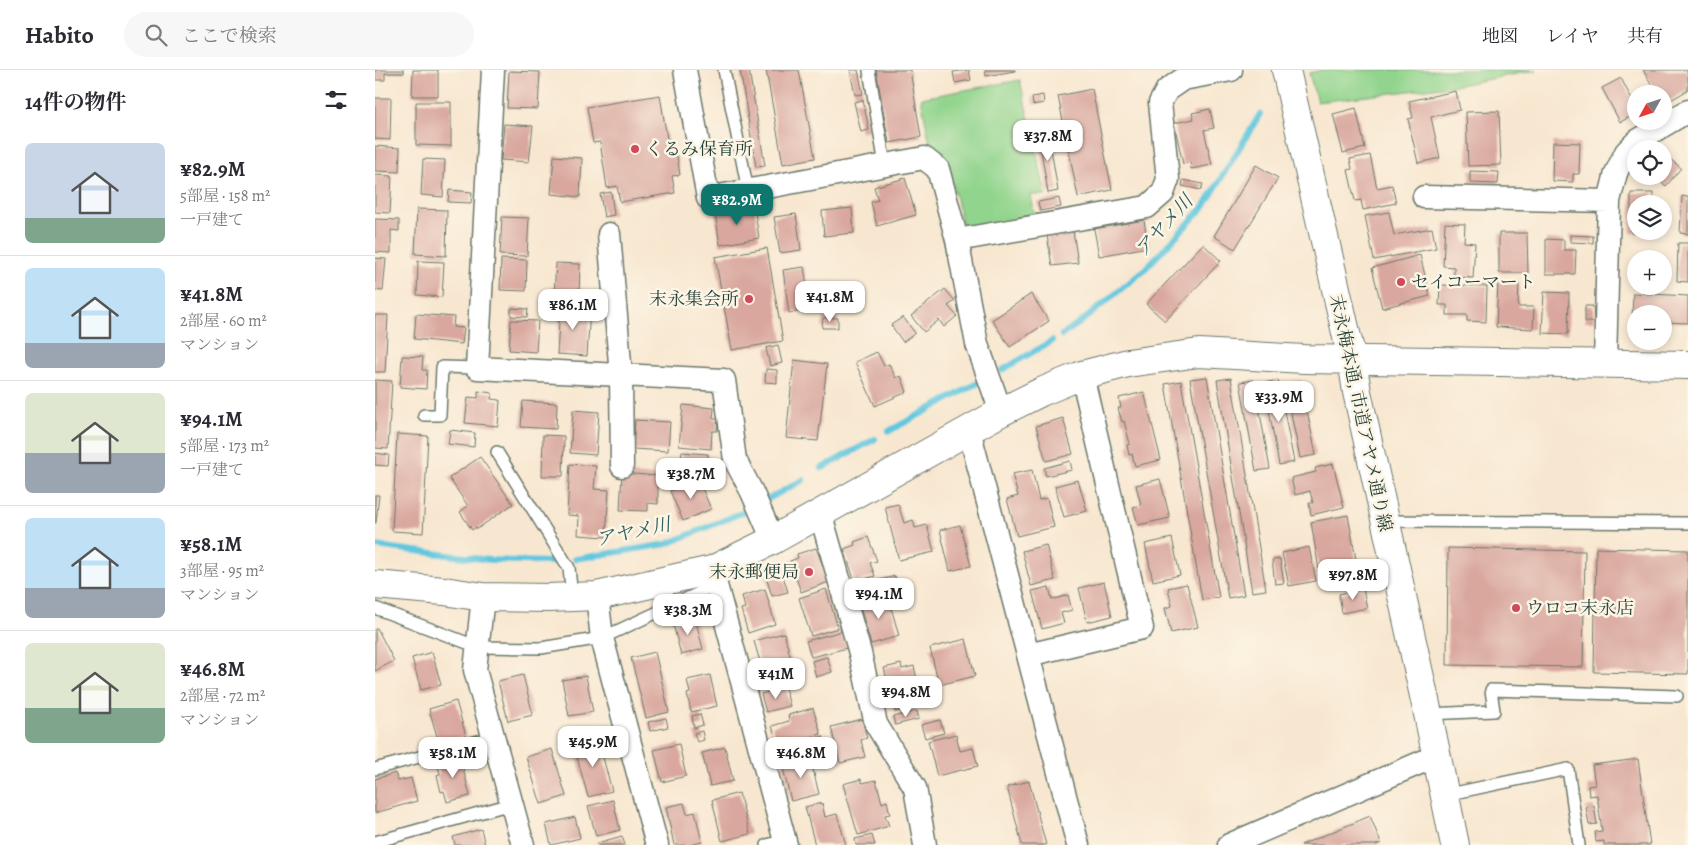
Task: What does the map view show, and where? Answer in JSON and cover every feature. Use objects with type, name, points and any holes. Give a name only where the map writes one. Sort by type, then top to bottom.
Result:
[{"type":"street","points":[[493,70],[477,368],[724,380],[735,460],[773,540]]},
{"type":"street","points":[[685,70],[708,198],[924,158],[938,169],[957,240],[977,344],[1001,412]]},
{"type":"street","points":[[957,240],[1147,207],[1163,193],[1168,180],[1161,103],[1167,90],[1183,79],[1227,70]]},
{"type":"street","name":"末永梅本通, 市道アヤメ通り線","points":[[1286,70],[1351,359],[1455,845]]},
{"type":"street","points":[[1605,364],[1609,201],[1616,172],[1626,152],[1637,141],[1688,111]]},
{"type":"street","points":[[1423,198],[1609,201]]},
{"type":"street","points":[[609,234],[621,375],[622,466]]},
{"type":"street","points":[[375,585],[444,591],[483,597],[584,597],[714,578],[820,512],[1001,412],[1041,392],[1082,375],[1128,363],[1199,353],[1304,359],[1688,365]]},
{"type":"street","points":[[1028,655],[1142,628],[1082,375]]},
{"type":"street","points":[[969,430],[1078,845]]},
{"type":"street","points":[[820,512],[861,653],[876,724],[915,788],[925,845]]},
{"type":"street","points":[[714,578],[779,843]]},
{"type":"street","points":[[483,597],[475,670],[523,845]]},
{"type":"street","points":[[584,597],[602,638],[657,845]]},
{"type":"street","points":[[1229,845],[1436,756]]},
{"type":"lane","points":[[723,70],[748,191]]},
{"type":"lane","points":[[869,70],[885,165]]},
{"type":"lane","points":[[424,415],[441,416],[442,367],[477,368]]},
{"type":"lane","points":[[497,452],[569,568],[584,597]]},
{"type":"lane","points":[[1384,520],[1688,523]]},
{"type":"lane","points":[[375,608],[478,648],[541,648],[602,638],[714,578]]},
{"type":"lane","points":[[1428,714],[1494,711],[1491,690],[1677,696]]},
{"type":"lane","points":[[375,769],[493,737]]},
{"type":"lane","points":[[1443,795],[1568,769],[1579,845]]},
{"type":"lane","points":[[375,842],[511,804]]},
{"type":"green space","points":[[1322,70],[1537,70],[1459,85],[1317,102],[1309,73]]},
{"type":"green space","points":[[1020,80],[1046,195],[1031,195],[1035,218],[971,230],[962,223],[945,155],[930,144],[921,98]]},
{"type":"building","points":[[375,70],[404,70],[404,73],[385,73],[385,80],[375,80]]},
{"type":"building","points":[[413,70],[438,70],[438,96],[412,96]]},
{"type":"building","points":[[740,70],[749,70],[765,166],[756,167]]},
{"type":"building","points":[[766,70],[799,70],[815,158],[783,164]]},
{"type":"building","points":[[850,70],[858,70],[863,94],[855,95]]},
{"type":"building","points":[[876,70],[910,70],[921,137],[889,143]]},
{"type":"building","points":[[969,70],[971,80],[955,83],[953,72]]},
{"type":"building","points":[[985,70],[1015,70],[1015,71],[986,76]]},
{"type":"building","points":[[1643,70],[1686,70],[1688,74],[1688,90],[1673,99],[1673,85],[1652,85]]},
{"type":"building","points":[[509,71],[540,72],[538,109],[507,108]]},
{"type":"building","points":[[1621,78],[1627,90],[1627,118],[1620,122],[1602,88]]},
{"type":"building","points":[[1092,89],[1112,190],[1078,197],[1058,96]]},
{"type":"building","points":[[1456,91],[1460,110],[1431,117],[1440,158],[1418,163],[1408,119],[1413,118],[1409,101]]},
{"type":"building","name":"くるみ保育所","points":[[660,95],[670,157],[677,156],[680,175],[672,176],[675,193],[620,202],[617,186],[607,188],[600,142],[593,143],[587,107]]},
{"type":"building","points":[[1043,95],[1044,103],[1033,105],[1032,97]]},
{"type":"building","points":[[375,98],[391,98],[390,140],[375,139]]},
{"type":"building","points":[[863,100],[869,130],[861,132],[854,102]]},
{"type":"building","points":[[416,102],[451,102],[451,146],[416,145]]},
{"type":"building","points":[[1356,108],[1365,148],[1343,153],[1333,114]]},
{"type":"building","points":[[1210,109],[1214,128],[1204,130],[1212,165],[1191,169],[1190,162],[1183,164],[1174,123],[1194,119],[1192,113]]},
{"type":"building","points":[[1499,111],[1501,165],[1468,166],[1466,112]]},
{"type":"building","points":[[504,124],[533,126],[529,162],[501,160]]},
{"type":"building","points":[[1048,131],[1058,191],[1048,193],[1038,132]]},
{"type":"building","points":[[1553,142],[1580,143],[1579,174],[1573,174],[1573,182],[1552,181]]},
{"type":"building","points":[[375,146],[400,148],[399,172],[375,171]]},
{"type":"building","points":[[1370,155],[1377,188],[1392,185],[1396,203],[1363,210],[1361,200],[1355,201],[1348,170],[1352,169],[1350,159]]},
{"type":"building","points":[[554,156],[582,158],[580,197],[551,194]]},
{"type":"building","points":[[423,159],[445,160],[443,197],[421,195]]},
{"type":"building","points":[[1672,161],[1681,168],[1672,179]]},
{"type":"building","points":[[1256,165],[1278,178],[1235,249],[1214,236]]},
{"type":"building","points":[[1470,171],[1499,172],[1498,184],[1470,183]]},
{"type":"building","points":[[375,175],[392,176],[390,213],[375,212]]},
{"type":"building","points":[[905,178],[916,215],[877,226],[871,202],[878,200],[874,187]]},
{"type":"building","points":[[1183,180],[1203,184],[1201,190],[1182,186]]},
{"type":"building","points":[[449,190],[472,192],[471,203],[448,202]]},
{"type":"building","points":[[611,192],[614,215],[604,217],[600,194]]},
{"type":"building","points":[[1631,193],[1653,193],[1653,195],[1631,195]]},
{"type":"building","points":[[1682,196],[1688,197],[1688,234],[1680,233]]},
{"type":"building","points":[[1059,198],[1061,207],[1040,211],[1038,202]]},
{"type":"building","points":[[754,206],[759,238],[720,245],[715,213]]},
{"type":"building","points":[[852,208],[854,233],[824,236],[822,211]]},
{"type":"building","points":[[417,209],[447,210],[446,256],[415,254]]},
{"type":"building","points":[[1389,212],[1394,235],[1432,228],[1436,248],[1374,260],[1365,216]]},
{"type":"building","points":[[796,214],[801,250],[780,253],[774,217]]},
{"type":"building","points":[[502,217],[529,218],[527,256],[500,255]]},
{"type":"building","points":[[375,219],[399,220],[399,231],[391,230],[391,253],[375,252]]},
{"type":"building","points":[[1144,220],[1148,247],[1099,256],[1094,229]]},
{"type":"building","points":[[1445,223],[1465,224],[1464,242],[1475,243],[1473,278],[1454,277],[1454,267],[1443,266]]},
{"type":"building","points":[[1073,231],[1078,263],[1052,266],[1047,235]]},
{"type":"building","points":[[1499,233],[1527,233],[1528,273],[1499,273]]},
{"type":"building","points":[[1570,235],[1593,236],[1593,243],[1570,242]]},
{"type":"building","points":[[1546,239],[1564,240],[1564,250],[1576,250],[1575,274],[1546,274]]},
{"type":"building","points":[[1678,243],[1688,243],[1688,282],[1677,281]]},
{"type":"building","points":[[1203,244],[1221,261],[1165,321],[1146,304]]},
{"type":"building","name":"末永集会所","points":[[767,248],[783,341],[732,350],[715,257]]},
{"type":"building","name":"セイコーマート","points":[[1420,255],[1430,296],[1382,308],[1372,268]]},
{"type":"building","points":[[375,258],[386,259],[383,291],[375,290]]},
{"type":"building","points":[[501,259],[527,260],[526,291],[500,290]]},
{"type":"building","points":[[418,261],[444,262],[442,297],[417,295]]},
{"type":"building","points":[[556,263],[580,264],[579,295],[554,294]]},
{"type":"building","points":[[804,267],[811,310],[789,313],[783,270]]},
{"type":"building","points":[[1498,282],[1519,283],[1518,307],[1534,307],[1533,329],[1496,327]]},
{"type":"building","points":[[1440,285],[1487,286],[1486,322],[1467,321],[1467,315],[1447,315],[1447,305],[1439,305]]},
{"type":"building","points":[[945,289],[955,301],[948,306],[957,316],[944,327],[939,320],[924,332],[911,316]]},
{"type":"building","points":[[1544,292],[1569,293],[1568,334],[1542,333]]},
{"type":"building","points":[[1031,294],[1049,321],[1010,347],[992,320]]},
{"type":"building","points":[[1633,295],[1688,296],[1688,323],[1672,322],[1672,305],[1633,305]]},
{"type":"building","points":[[1585,306],[1593,306],[1594,322],[1585,322]]},
{"type":"building","points":[[560,307],[590,309],[587,356],[557,354]]},
{"type":"building","points":[[511,308],[528,309],[527,317],[511,316]]},
{"type":"building","points":[[416,314],[454,317],[453,327],[464,328],[462,344],[414,339]]},
{"type":"building","points":[[375,315],[388,315],[385,372],[375,372]]},
{"type":"building","points":[[903,317],[915,333],[903,342],[891,325]]},
{"type":"building","points":[[823,318],[838,318],[838,328],[822,328]]},
{"type":"building","points":[[511,320],[538,321],[536,352],[509,350]]},
{"type":"building","points":[[778,345],[782,363],[770,366],[766,348]]},
{"type":"building","points":[[877,352],[884,366],[889,364],[896,378],[901,376],[907,392],[875,406],[855,362]]},
{"type":"building","points":[[402,356],[423,357],[422,370],[427,370],[426,389],[400,387]]},
{"type":"building","points":[[794,360],[827,364],[818,441],[786,438]]},
{"type":"building","points":[[766,369],[777,370],[777,383],[765,382]]},
{"type":"building","points":[[1207,377],[1244,595],[1228,598],[1190,379]]},
{"type":"building","points":[[1231,378],[1266,590],[1252,592],[1217,380]]},
{"type":"building","points":[[375,380],[392,381],[388,449],[375,448]]},
{"type":"building","points":[[1254,380],[1270,469],[1256,471],[1240,382]]},
{"type":"building","points":[[1278,380],[1294,462],[1279,465],[1264,383]]},
{"type":"building","points":[[1181,381],[1219,597],[1202,600],[1165,384]]},
{"type":"building","points":[[1301,381],[1316,455],[1300,458],[1285,384]]},
{"type":"building","points":[[478,391],[492,393],[491,399],[500,400],[498,426],[465,423],[468,397],[478,398]]},
{"type":"building","points":[[1144,392],[1161,460],[1135,466],[1132,454],[1129,455],[1127,445],[1130,444],[1124,421],[1122,422],[1118,408],[1121,408],[1119,398]]},
{"type":"building","points":[[523,401],[557,403],[556,429],[521,427]]},
{"type":"building","points":[[683,405],[714,408],[713,419],[718,419],[717,431],[712,431],[711,449],[679,446]]},
{"type":"building","points":[[573,410],[599,412],[596,455],[570,453]]},
{"type":"building","points":[[1063,418],[1073,454],[1046,461],[1036,426]]},
{"type":"building","points":[[635,420],[670,422],[668,451],[633,449]]},
{"type":"building","points":[[450,430],[475,433],[474,447],[448,444]]},
{"type":"building","points":[[397,434],[428,436],[423,533],[392,531]]},
{"type":"building","points":[[543,435],[564,436],[563,476],[542,476]]},
{"type":"building","points":[[682,452],[708,454],[708,462],[681,459]]},
{"type":"building","points":[[375,453],[389,455],[388,466],[375,465]]},
{"type":"building","points":[[480,457],[513,504],[477,529],[476,527],[472,530],[460,512],[468,506],[449,478]]},
{"type":"building","points":[[1070,461],[1072,470],[1046,476],[1044,468]]},
{"type":"building","points":[[570,464],[596,466],[594,489],[609,490],[606,537],[578,535],[579,516],[567,515]]},
{"type":"building","points":[[668,464],[686,466],[685,476],[667,475]]},
{"type":"building","points":[[1333,464],[1344,507],[1311,515],[1309,503],[1313,503],[1310,491],[1295,495],[1291,478],[1316,472],[1315,468]]},
{"type":"building","points":[[1032,470],[1039,500],[1047,498],[1054,527],[1017,536],[1007,499],[1018,496],[1012,474]]},
{"type":"building","points":[[622,473],[658,476],[658,504],[648,503],[648,511],[620,510]]},
{"type":"building","points":[[698,479],[711,509],[683,521],[670,491]]},
{"type":"building","points":[[1160,479],[1170,518],[1138,525],[1133,507],[1141,505],[1136,485]]},
{"type":"building","points":[[1078,480],[1087,511],[1064,517],[1055,486]]},
{"type":"building","points":[[375,495],[379,495],[376,523],[375,523]]},
{"type":"building","points":[[898,504],[904,523],[913,520],[915,528],[927,525],[934,552],[899,560],[885,507]]},
{"type":"building","points":[[1348,515],[1359,576],[1321,582],[1311,522]]},
{"type":"building","points":[[960,525],[971,566],[950,571],[940,530]]},
{"type":"building","points":[[868,537],[877,561],[870,563],[875,576],[855,582],[844,549],[855,545],[854,542]]},
{"type":"building","points":[[1172,538],[1180,575],[1153,581],[1145,544]]},
{"type":"building","points":[[1046,545],[1055,580],[1031,586],[1022,551]]},
{"type":"building","points":[[1309,547],[1316,581],[1289,586],[1282,553]]},
{"type":"building","name":"末永郵便局","points":[[816,548],[829,582],[801,592],[790,561],[798,558],[797,554]]},
{"type":"building","name":"ウロコ末永店","points":[[1448,548],[1585,551],[1583,667],[1447,665]]},
{"type":"building","points":[[1596,548],[1688,550],[1688,674],[1594,672]]},
{"type":"building","points":[[1280,559],[1284,583],[1275,584],[1272,560]]},
{"type":"building","points":[[781,570],[788,592],[772,596],[765,574]]},
{"type":"building","points":[[895,576],[898,587],[872,593],[870,583]]},
{"type":"building","points":[[1104,582],[1112,616],[1087,622],[1079,588]]},
{"type":"building","points":[[1187,584],[1198,627],[1171,633],[1165,608],[1172,606],[1168,588]]},
{"type":"building","points":[[1049,587],[1052,600],[1068,595],[1072,610],[1061,613],[1064,623],[1042,629],[1032,591]]},
{"type":"building","points":[[765,589],[775,624],[748,633],[741,609],[745,608],[742,596]]},
{"type":"building","points":[[826,589],[838,628],[811,636],[799,598]]},
{"type":"building","points":[[1363,589],[1367,608],[1342,613],[1339,594]]},
{"type":"building","points":[[888,596],[899,636],[871,644],[859,604]]},
{"type":"building","points":[[695,618],[703,649],[681,655],[673,624]]},
{"type":"building","points":[[377,628],[394,661],[375,671],[375,629]]},
{"type":"building","points":[[842,631],[847,648],[811,657],[806,641]]},
{"type":"building","points":[[784,633],[794,671],[765,679],[754,641]]},
{"type":"building","points":[[966,639],[975,676],[939,685],[930,648]]},
{"type":"building","points":[[432,652],[441,685],[421,690],[412,658]]},
{"type":"building","points":[[655,652],[669,712],[646,718],[631,658]]},
{"type":"building","points":[[827,657],[832,672],[816,677],[812,661]]},
{"type":"building","points":[[901,664],[902,669],[914,666],[923,705],[895,712],[884,668]]},
{"type":"building","points":[[523,675],[533,715],[508,721],[498,681]]},
{"type":"building","points":[[710,675],[717,706],[691,712],[687,694],[690,693],[687,680]]},
{"type":"building","points":[[586,676],[593,712],[569,716],[562,680]]},
{"type":"building","points":[[785,687],[790,706],[766,712],[761,694]]},
{"type":"building","points":[[456,701],[466,736],[439,743],[429,709]]},
{"type":"building","points":[[813,708],[821,734],[778,746],[772,726],[789,721],[788,715]]},
{"type":"building","points":[[917,711],[919,719],[895,725],[893,717]]},
{"type":"building","points":[[700,714],[703,725],[694,728],[692,716]]},
{"type":"building","points":[[666,718],[668,727],[650,731],[648,722]]},
{"type":"building","points":[[862,719],[867,738],[861,740],[865,757],[840,763],[831,727]]},
{"type":"building","points":[[940,720],[944,733],[925,738],[921,725]]},
{"type":"building","points":[[702,731],[704,740],[697,742],[694,733]]},
{"type":"building","points":[[956,734],[960,751],[973,748],[978,766],[937,776],[928,741]]},
{"type":"building","points":[[823,736],[826,747],[809,753],[805,742]]},
{"type":"building","points":[[598,739],[612,791],[588,797],[574,746]]},
{"type":"building","points":[[679,744],[686,776],[662,782],[654,750]]},
{"type":"building","points":[[725,747],[733,781],[710,786],[702,753]]},
{"type":"building","points":[[552,749],[566,796],[541,804],[526,757]]},
{"type":"building","points":[[460,756],[470,796],[447,802],[444,791],[441,792],[437,775],[440,774],[437,762]]},
{"type":"building","points":[[810,757],[819,794],[791,801],[782,764]]},
{"type":"building","points":[[1638,759],[1650,845],[1604,845],[1604,841],[1596,842],[1595,832],[1602,831],[1597,795],[1589,796],[1588,786],[1595,785],[1592,765]]},
{"type":"building","points":[[395,773],[398,781],[411,778],[417,801],[375,813],[375,779]]},
{"type":"building","points":[[861,779],[862,783],[876,780],[882,803],[887,801],[890,814],[885,815],[889,826],[858,835],[843,784]]},
{"type":"building","points":[[1029,781],[1046,845],[1022,845],[1007,787]]},
{"type":"building","points":[[739,793],[750,834],[722,841],[712,800]]},
{"type":"building","points":[[613,800],[620,830],[596,836],[588,806]]},
{"type":"building","points":[[684,803],[687,814],[695,812],[702,842],[689,845],[674,845],[666,807]]},
{"type":"building","points":[[822,803],[825,817],[837,814],[846,845],[815,845],[805,807]]},
{"type":"building","points":[[1594,806],[1597,824],[1589,825],[1586,807]]},
{"type":"building","points":[[1370,816],[1381,843],[1376,845],[1301,845]]},
{"type":"building","points":[[575,817],[580,838],[551,845],[546,824]]},
{"type":"building","points":[[481,829],[485,845],[455,845],[453,837]]},
{"type":"building","points":[[872,835],[875,845],[856,845],[855,839]]},
{"type":"building","points":[[622,836],[625,845],[598,845],[597,843]]},
{"type":"waterway","name":"アヤメ川","points":[[1062,335],[1081,322],[1143,271],[1204,207],[1260,114]]},
{"type":"waterway","name":"アヤメ川","points":[[1002,370],[1052,341]]},
{"type":"waterway","name":"アヤメ川","points":[[889,431],[978,383]]},
{"type":"waterway","name":"アヤメ川","points":[[822,468],[875,439]]},
{"type":"waterway","name":"アヤメ川","points":[[575,559],[667,544],[746,511],[803,480]]},
{"type":"waterway","name":"アヤメ川","points":[[375,546],[490,560],[553,562]]},
{"type":"place","name":"くるみ保育所","points":[[635,149]]},
{"type":"place","name":"セイコーマート","points":[[1401,282]]},
{"type":"place","name":"末永集会所","points":[[749,299]]},
{"type":"place","name":"末永郵便局","points":[[809,572]]},
{"type":"place","name":"ウロコ末永店","points":[[1516,608]]}]
